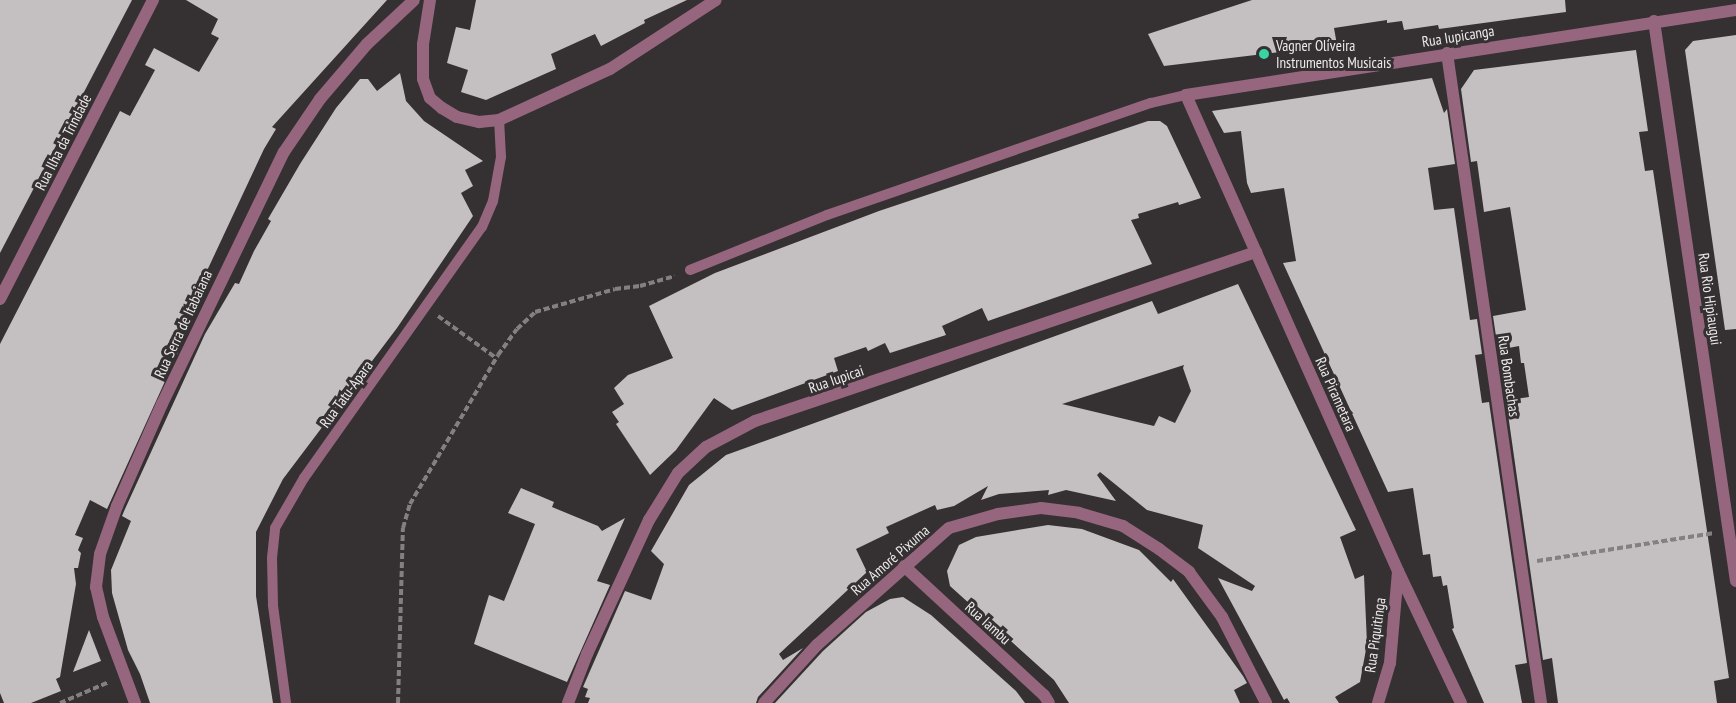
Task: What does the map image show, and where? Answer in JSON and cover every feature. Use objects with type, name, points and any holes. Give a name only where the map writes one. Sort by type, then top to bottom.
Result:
[{"type":"street","name":"Rua Ilha da Trindade","points":[[0,298],[153,0]]},
{"type":"street","name":"Rua Serra de Itabaiana","points":[[135,703],[103,617],[96,587],[100,554],[117,506],[182,361],[284,152],[320,99],[367,44],[414,0]]},
{"type":"street","points":[[430,0],[423,44],[423,79],[430,98],[457,117],[479,122],[499,120],[610,69],[716,0]]},
{"type":"street","name":"Rua Iupicanga","points":[[1186,95],[1736,10]]},
{"type":"street","name":"Rua Rio Hipiaugui","points":[[1654,21],[1736,581]]},
{"type":"street","name":"Rua Bombachas","points":[[1447,53],[1541,703]]},
{"type":"street","name":"Rua Pirametara","points":[[1186,95],[1398,571],[1461,703]]},
{"type":"street","name":"Rua Iupicai","points":[[568,703],[640,537],[678,472],[706,447],[755,422],[1256,252]]},
{"type":"street","name":"Rua Amoré Pixuma","points":[[764,703],[817,645],[949,528],[998,514],[1041,508],[1080,513],[1123,526],[1189,572],[1222,618],[1266,703]]},
{"type":"street","name":"Rua Iambu","points":[[904,566],[1044,695],[1049,703]]},
{"type":"street","name":"Rua Piquitinga","points":[[1378,703],[1390,663],[1398,571]]},
{"type":"lane","points":[[690,270],[827,215],[1151,103],[1186,95]]},
{"type":"lane","name":"Rua Tatu-Apara","points":[[286,703],[273,605],[272,558],[275,528],[303,478],[427,308],[482,227],[493,201],[501,157],[499,120]]},
{"type":"path","points":[[398,703],[403,528],[410,504],[496,358],[517,329],[535,312],[604,292],[668,279],[690,270]]},
{"type":"path","points":[[427,308],[496,358]]},
{"type":"path","points":[[1522,563],[1728,531]]},
{"type":"path","points":[[60,703],[124,675]]},
{"type":"building","points":[[0,0],[132,0],[0,253]]},
{"type":"building","points":[[186,0],[387,0],[272,127],[276,129],[264,149],[205,275],[175,343],[181,346],[107,509],[90,500],[75,535],[83,538],[78,550],[81,553],[78,568],[74,568],[76,584],[60,677],[56,679],[61,691],[31,703],[4,703],[0,693],[0,344],[120,111],[130,116],[155,70],[145,65],[154,48],[199,72],[219,38],[211,34],[218,19]]},
{"type":"building","points":[[476,0],[687,0],[644,20],[645,23],[601,46],[595,34],[551,54],[556,69],[486,100],[461,92],[468,70],[447,63],[456,27],[470,30]]},
{"type":"building","points":[[1252,0],[1565,0],[1566,12],[1439,29],[1438,25],[1404,30],[1402,21],[1387,23],[1387,20],[1334,28],[1337,45],[1164,66],[1148,34]]},
{"type":"building","points":[[1736,35],[1736,329],[1725,330],[1685,50],[1693,41]]},
{"type":"building","points":[[1636,50],[1648,131],[1639,132],[1645,171],[1653,170],[1729,678],[1714,681],[1717,703],[1558,703],[1552,658],[1543,660],[1506,400],[1529,397],[1524,363],[1521,363],[1519,346],[1498,350],[1493,316],[1526,310],[1510,207],[1484,212],[1477,161],[1471,162],[1461,89],[1474,70]]},
{"type":"building","points":[[400,73],[406,101],[424,121],[483,161],[465,170],[473,186],[461,193],[473,216],[397,328],[283,479],[256,532],[256,596],[273,703],[150,703],[140,674],[128,650],[112,593],[111,570],[131,521],[122,516],[205,334],[235,283],[239,284],[271,221],[268,219],[300,164],[336,108],[360,79],[368,79],[377,91]]},
{"type":"building","points":[[1432,78],[1444,113],[1447,109],[1455,164],[1428,168],[1434,210],[1454,208],[1470,320],[1477,319],[1482,354],[1475,355],[1482,403],[1489,402],[1527,663],[1515,665],[1522,703],[1484,703],[1452,629],[1454,628],[1447,585],[1443,586],[1441,576],[1433,577],[1430,554],[1423,555],[1413,488],[1388,492],[1283,263],[1296,261],[1284,188],[1251,193],[1247,183],[1241,131],[1224,133],[1212,111]]},
{"type":"building","points":[[1148,121],[1160,121],[1167,126],[1201,198],[1138,214],[1139,218],[1131,220],[1152,264],[988,321],[982,308],[942,326],[946,335],[890,353],[885,343],[868,351],[866,347],[834,358],[838,371],[732,410],[714,398],[676,450],[650,475],[616,424],[619,422],[612,412],[624,404],[614,388],[628,375],[673,358],[649,306],[715,273],[879,211]]},
{"type":"building","points":[[1238,284],[1356,530],[1340,537],[1355,579],[1364,575],[1367,644],[1360,682],[1335,697],[1339,703],[1290,703],[1287,698],[1284,700],[1218,578],[1252,591],[1255,586],[1198,548],[1203,525],[1147,510],[1100,472],[1097,475],[1116,501],[1066,490],[1048,495],[1049,490],[999,494],[981,500],[988,486],[954,506],[937,510],[935,505],[886,527],[889,533],[856,549],[867,572],[779,654],[783,660],[803,648],[758,697],[756,703],[588,703],[590,698],[585,697],[588,689],[583,687],[625,591],[651,600],[664,564],[651,551],[689,485],[726,455],[1152,301],[1158,314]],"holes":[[[1184,365],[1191,391],[1175,423],[1159,416],[1154,426],[1062,404]]]},
{"type":"building","points":[[521,488],[554,502],[552,507],[598,526],[602,531],[625,518],[597,581],[610,585],[567,682],[474,644],[489,595],[504,601],[535,524],[508,513]]},
{"type":"building","points":[[1048,525],[1082,529],[1139,550],[1171,582],[1173,579],[1247,683],[1234,690],[1240,703],[1069,703],[1054,680],[950,586],[947,571],[959,545],[976,537]]},
{"type":"building","points":[[903,597],[931,615],[1016,691],[1025,703],[775,703],[823,651],[866,612],[890,599]]},
{"type":"building","points":[[89,630],[101,661],[73,672]]},
{"type":"place","name":"Vagner Oliveira Instrumentos Musicais","points":[[1264,54]]}]
